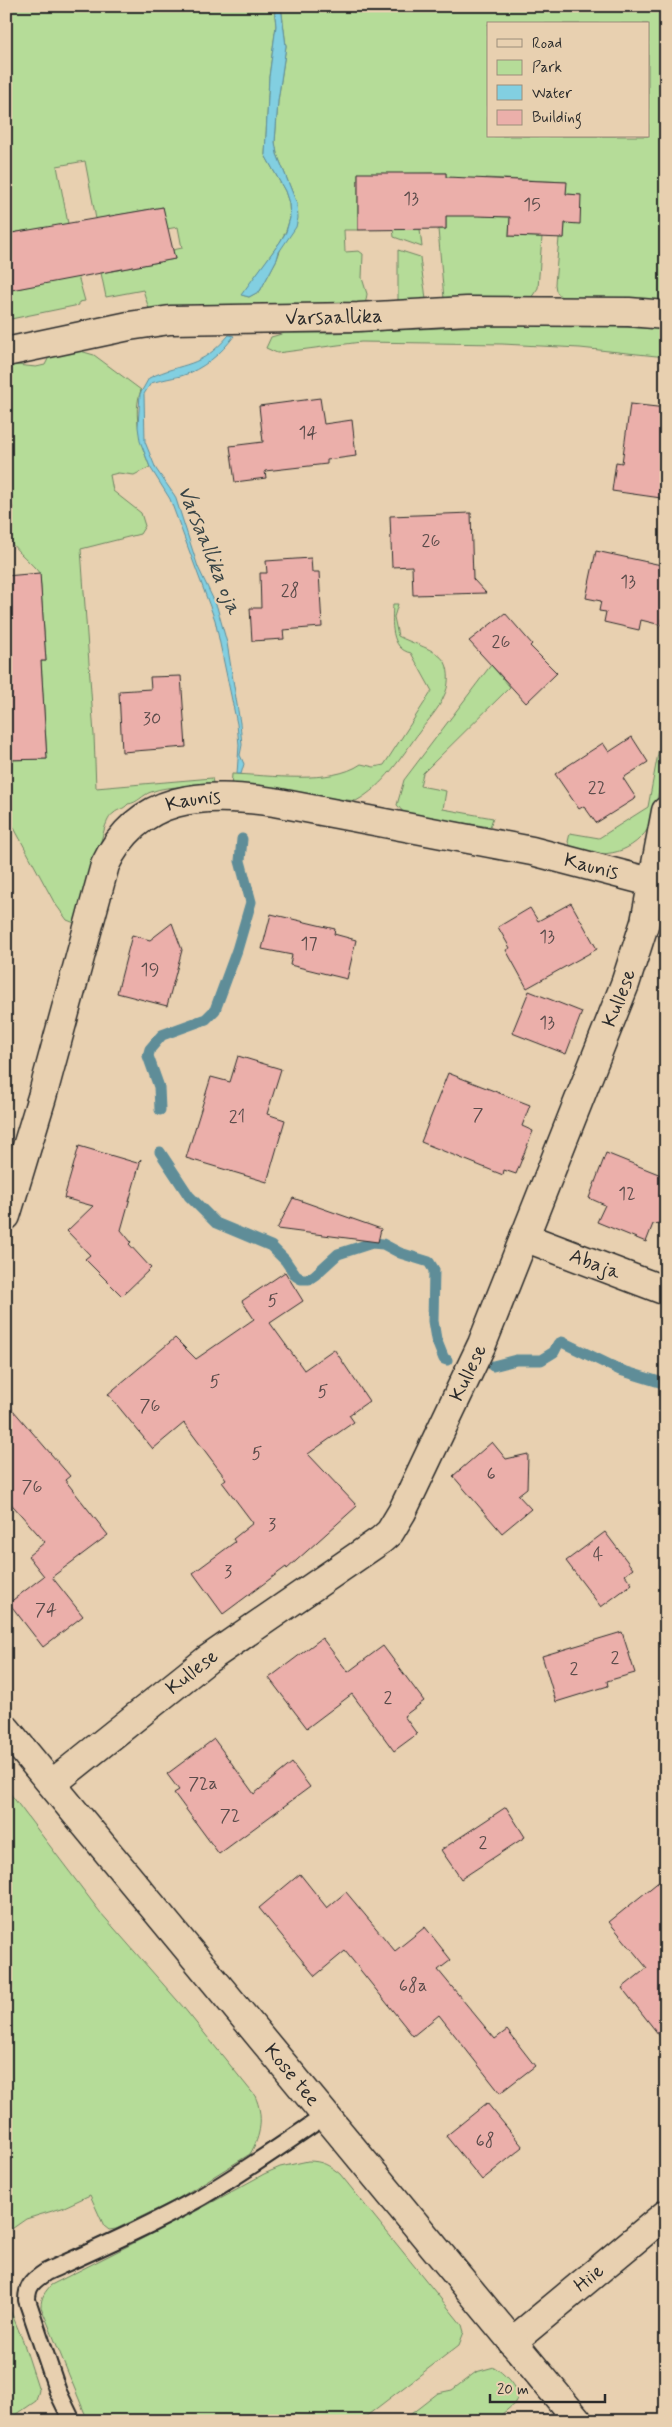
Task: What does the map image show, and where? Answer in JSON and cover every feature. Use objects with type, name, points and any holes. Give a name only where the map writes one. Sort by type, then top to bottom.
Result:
[{"type":"street","name":"Varsaallika","points":[[6,352],[130,326],[170,320],[339,318],[467,311],[629,312],[666,315]]},
{"type":"street","name":"Kaunis","points":[[6,1216],[40,1106],[105,865],[124,833],[156,809],[182,801],[200,799],[255,799],[532,851],[660,884]]},
{"type":"street","name":"Kullese","points":[[53,1783],[208,1659],[390,1532],[428,1461],[482,1344],[628,975],[660,884],[666,811]]},
{"type":"street","name":"Abaja","points":[[524,1237],[666,1291]]},
{"type":"street","name":"Kose tee","points":[[6,1729],[53,1783],[578,2421]]},
{"type":"street","name":"Hiie","points":[[512,2342],[666,2214]]},
{"type":"lane","points":[[72,2421],[58,2392],[27,2300],[27,2290],[33,2280],[46,2272],[133,2233],[201,2197],[254,2165],[326,2115]]},
{"type":"green space","points":[[6,6],[274,6],[276,26],[269,77],[265,155],[285,191],[289,203],[290,218],[280,242],[242,295],[249,297],[260,291],[277,259],[297,204],[277,154],[275,142],[278,101],[286,46],[281,6],[666,6],[666,301],[561,297],[556,291],[555,284],[559,238],[564,238],[565,223],[581,195],[566,194],[566,182],[485,178],[483,216],[510,217],[509,236],[542,237],[538,288],[531,298],[444,299],[438,229],[446,229],[446,173],[358,174],[358,230],[344,230],[345,252],[359,251],[363,254],[362,278],[367,294],[365,306],[149,309],[143,290],[106,297],[101,273],[175,259],[173,250],[182,248],[178,227],[167,229],[163,207],[96,219],[85,161],[57,166],[78,276],[85,301],[79,302],[79,305],[6,320],[6,291],[40,284],[29,230],[12,233],[6,224]]},
{"type":"green space","points":[[393,229],[420,229],[422,247],[394,237]]},
{"type":"green space","points":[[398,250],[420,257],[426,300],[398,302]]},
{"type":"green space","points":[[484,326],[602,326],[666,329],[666,357],[580,348],[502,344],[361,342],[277,353],[266,348],[271,337],[285,333],[332,333]]},
{"type":"green space","points":[[77,350],[94,355],[141,390],[137,409],[139,429],[150,467],[134,475],[118,473],[110,475],[113,491],[141,513],[145,526],[140,534],[81,549],[96,788],[212,778],[213,783],[166,788],[151,792],[128,804],[108,819],[77,924],[67,920],[54,902],[6,813],[6,760],[47,759],[41,661],[46,661],[40,574],[9,540],[13,508],[10,502],[6,501],[6,364],[36,367],[45,365],[50,355]]},
{"type":"green space","points":[[393,604],[398,604],[394,617],[398,636],[441,657],[447,666],[448,679],[446,692],[439,705],[384,779],[356,801],[231,788],[232,774],[317,777],[333,775],[361,764],[374,767],[384,765],[432,691],[411,653],[399,646],[396,640],[392,619]]},
{"type":"green space","points":[[491,665],[510,687],[423,773],[420,786],[446,791],[443,809],[493,818],[490,827],[405,814],[397,805],[404,780]]},
{"type":"green space","points":[[666,711],[666,757],[652,823],[636,842],[617,852],[596,854],[572,848],[568,842],[570,833],[599,838],[648,807]]},
{"type":"green space","points":[[6,1788],[100,1912],[184,2008],[255,2096],[260,2111],[259,2133],[250,2154],[174,2201],[116,2229],[109,2230],[104,2226],[90,2195],[62,2208],[26,2219],[6,2233]]},
{"type":"green space","points":[[308,2161],[325,2164],[340,2174],[462,2325],[464,2332],[459,2345],[360,2421],[88,2421],[41,2307],[44,2295],[51,2285],[189,2215],[264,2174],[280,2167]]},
{"type":"green space","points":[[6,2310],[11,2312],[23,2341],[39,2390],[36,2401],[7,2421]]},
{"type":"green space","points":[[494,2367],[509,2380],[518,2397],[514,2404],[494,2421],[482,2421],[477,2414],[468,2421],[402,2421],[438,2393],[452,2390],[476,2372]]},
{"type":"water","points":[[274,6],[281,6],[286,46],[278,101],[275,142],[277,154],[297,204],[298,218],[296,227],[279,252],[260,291],[249,297],[241,295],[280,242],[286,232],[290,218],[289,203],[285,191],[265,155],[269,77],[276,26]]},
{"type":"water","points":[[229,335],[234,336],[224,349],[196,370],[181,376],[151,383],[144,394],[145,442],[156,469],[175,496],[198,567],[217,607],[227,643],[240,723],[242,745],[240,755],[244,764],[241,774],[237,774],[239,745],[237,724],[215,620],[170,499],[150,467],[140,441],[138,427],[140,394],[149,378],[200,360]]},
{"type":"building","points":[[358,173],[446,173],[446,177],[567,182],[566,194],[581,195],[580,224],[565,223],[564,238],[509,236],[510,217],[446,216],[446,229],[358,230]]},
{"type":"building","points":[[163,207],[175,259],[6,291],[6,234]]},
{"type":"building","points":[[320,398],[324,424],[352,420],[356,456],[327,460],[327,464],[265,471],[266,478],[235,482],[230,446],[263,442],[259,406]]},
{"type":"building","points":[[630,404],[666,408],[666,463],[661,498],[612,491],[616,462],[622,463]]},
{"type":"building","points":[[471,513],[473,579],[486,593],[413,595],[412,566],[392,567],[390,516]]},
{"type":"building","points":[[596,551],[666,566],[666,603],[661,625],[641,620],[639,630],[604,622],[606,612],[599,611],[601,601],[586,598]]},
{"type":"building","points":[[311,558],[312,572],[319,572],[322,627],[283,630],[284,639],[252,641],[250,608],[261,608],[260,573],[267,573],[266,561]]},
{"type":"building","points":[[40,573],[46,661],[41,661],[47,759],[6,760],[6,576]]},
{"type":"building","points":[[505,613],[532,644],[530,646],[557,673],[526,703],[469,641]]},
{"type":"building","points":[[181,676],[186,747],[122,752],[119,691],[151,689],[150,677]]},
{"type":"building","points":[[632,737],[648,762],[623,778],[636,798],[596,823],[584,806],[579,809],[555,774],[603,743],[609,752]]},
{"type":"building","points":[[571,903],[597,949],[527,988],[506,950],[510,948],[498,927],[530,908],[538,921]]},
{"type":"building","points":[[271,914],[335,929],[334,934],[356,940],[347,979],[290,965],[292,955],[262,949]]},
{"type":"building","points":[[172,923],[182,950],[167,1006],[117,993],[132,935],[150,940]]},
{"type":"building","points":[[529,991],[582,1012],[566,1054],[512,1033]]},
{"type":"building","points":[[238,1056],[281,1069],[267,1114],[285,1120],[267,1182],[186,1158],[211,1077],[230,1082]]},
{"type":"building","points":[[448,1073],[530,1105],[522,1126],[533,1131],[516,1174],[504,1170],[503,1175],[421,1142]]},
{"type":"building","points":[[79,1146],[137,1163],[141,1159],[121,1230],[131,1242],[129,1244],[151,1268],[122,1296],[85,1259],[90,1255],[67,1231],[93,1206],[64,1198]]},
{"type":"building","points":[[606,1153],[666,1177],[666,1222],[653,1224],[646,1242],[597,1222],[605,1205],[589,1198]]},
{"type":"building","points":[[293,1198],[381,1229],[378,1242],[277,1229]]},
{"type":"building","points":[[285,1272],[303,1301],[270,1323],[304,1370],[334,1349],[369,1401],[349,1415],[354,1422],[308,1454],[357,1506],[287,1569],[286,1567],[223,1614],[193,1573],[235,1542],[233,1539],[253,1523],[222,1482],[226,1479],[184,1423],[153,1449],[108,1394],[175,1338],[196,1359],[254,1319],[242,1301]]},
{"type":"building","points":[[6,1402],[70,1476],[65,1480],[108,1535],[52,1577],[83,1616],[43,1647],[9,1603],[44,1576],[28,1556],[45,1542],[6,1498]]},
{"type":"building","points":[[492,1442],[506,1459],[528,1454],[527,1488],[518,1495],[531,1509],[502,1533],[453,1476]]},
{"type":"building","points":[[605,1532],[633,1569],[625,1575],[632,1584],[601,1607],[566,1561]]},
{"type":"building","points":[[622,1632],[635,1673],[607,1681],[608,1686],[556,1702],[542,1656]]},
{"type":"building","points":[[322,1638],[348,1672],[383,1646],[424,1701],[404,1716],[417,1734],[394,1751],[352,1694],[307,1728],[269,1678]]},
{"type":"building","points":[[214,1739],[254,1794],[292,1763],[310,1787],[219,1854],[174,1793],[179,1790],[167,1774]]},
{"type":"building","points":[[506,1807],[525,1837],[461,1879],[441,1850]]},
{"type":"building","points":[[300,1874],[327,1908],[346,1892],[395,1951],[425,1927],[451,1960],[438,1970],[495,2039],[507,2030],[535,2066],[500,2093],[439,2015],[413,2036],[345,1951],[315,1976],[259,1908]]},
{"type":"building","points":[[666,1876],[666,2044],[622,1988],[647,1968],[609,1922]]},
{"type":"building","points":[[487,2103],[523,2147],[482,2180],[446,2136]]},
{"type":"waterway","name":"Varsaallika oja","points":[[160,1110],[159,1087],[148,1056],[150,1049],[162,1035],[206,1019],[215,1010],[237,950],[251,902],[240,861],[242,839]]},
{"type":"waterway","name":"Varsaallika oja","points":[[160,1152],[189,1196],[216,1223],[271,1246],[285,1260],[296,1276],[301,1279],[309,1279],[315,1275],[338,1254],[372,1243],[383,1244],[400,1253],[429,1262],[434,1270],[433,1321],[436,1339],[444,1359],[447,1360]]},
{"type":"waterway","name":"Varsaallika oja","points":[[493,1366],[516,1360],[541,1360],[554,1352],[558,1344],[562,1342],[620,1370],[666,1384]]}]
